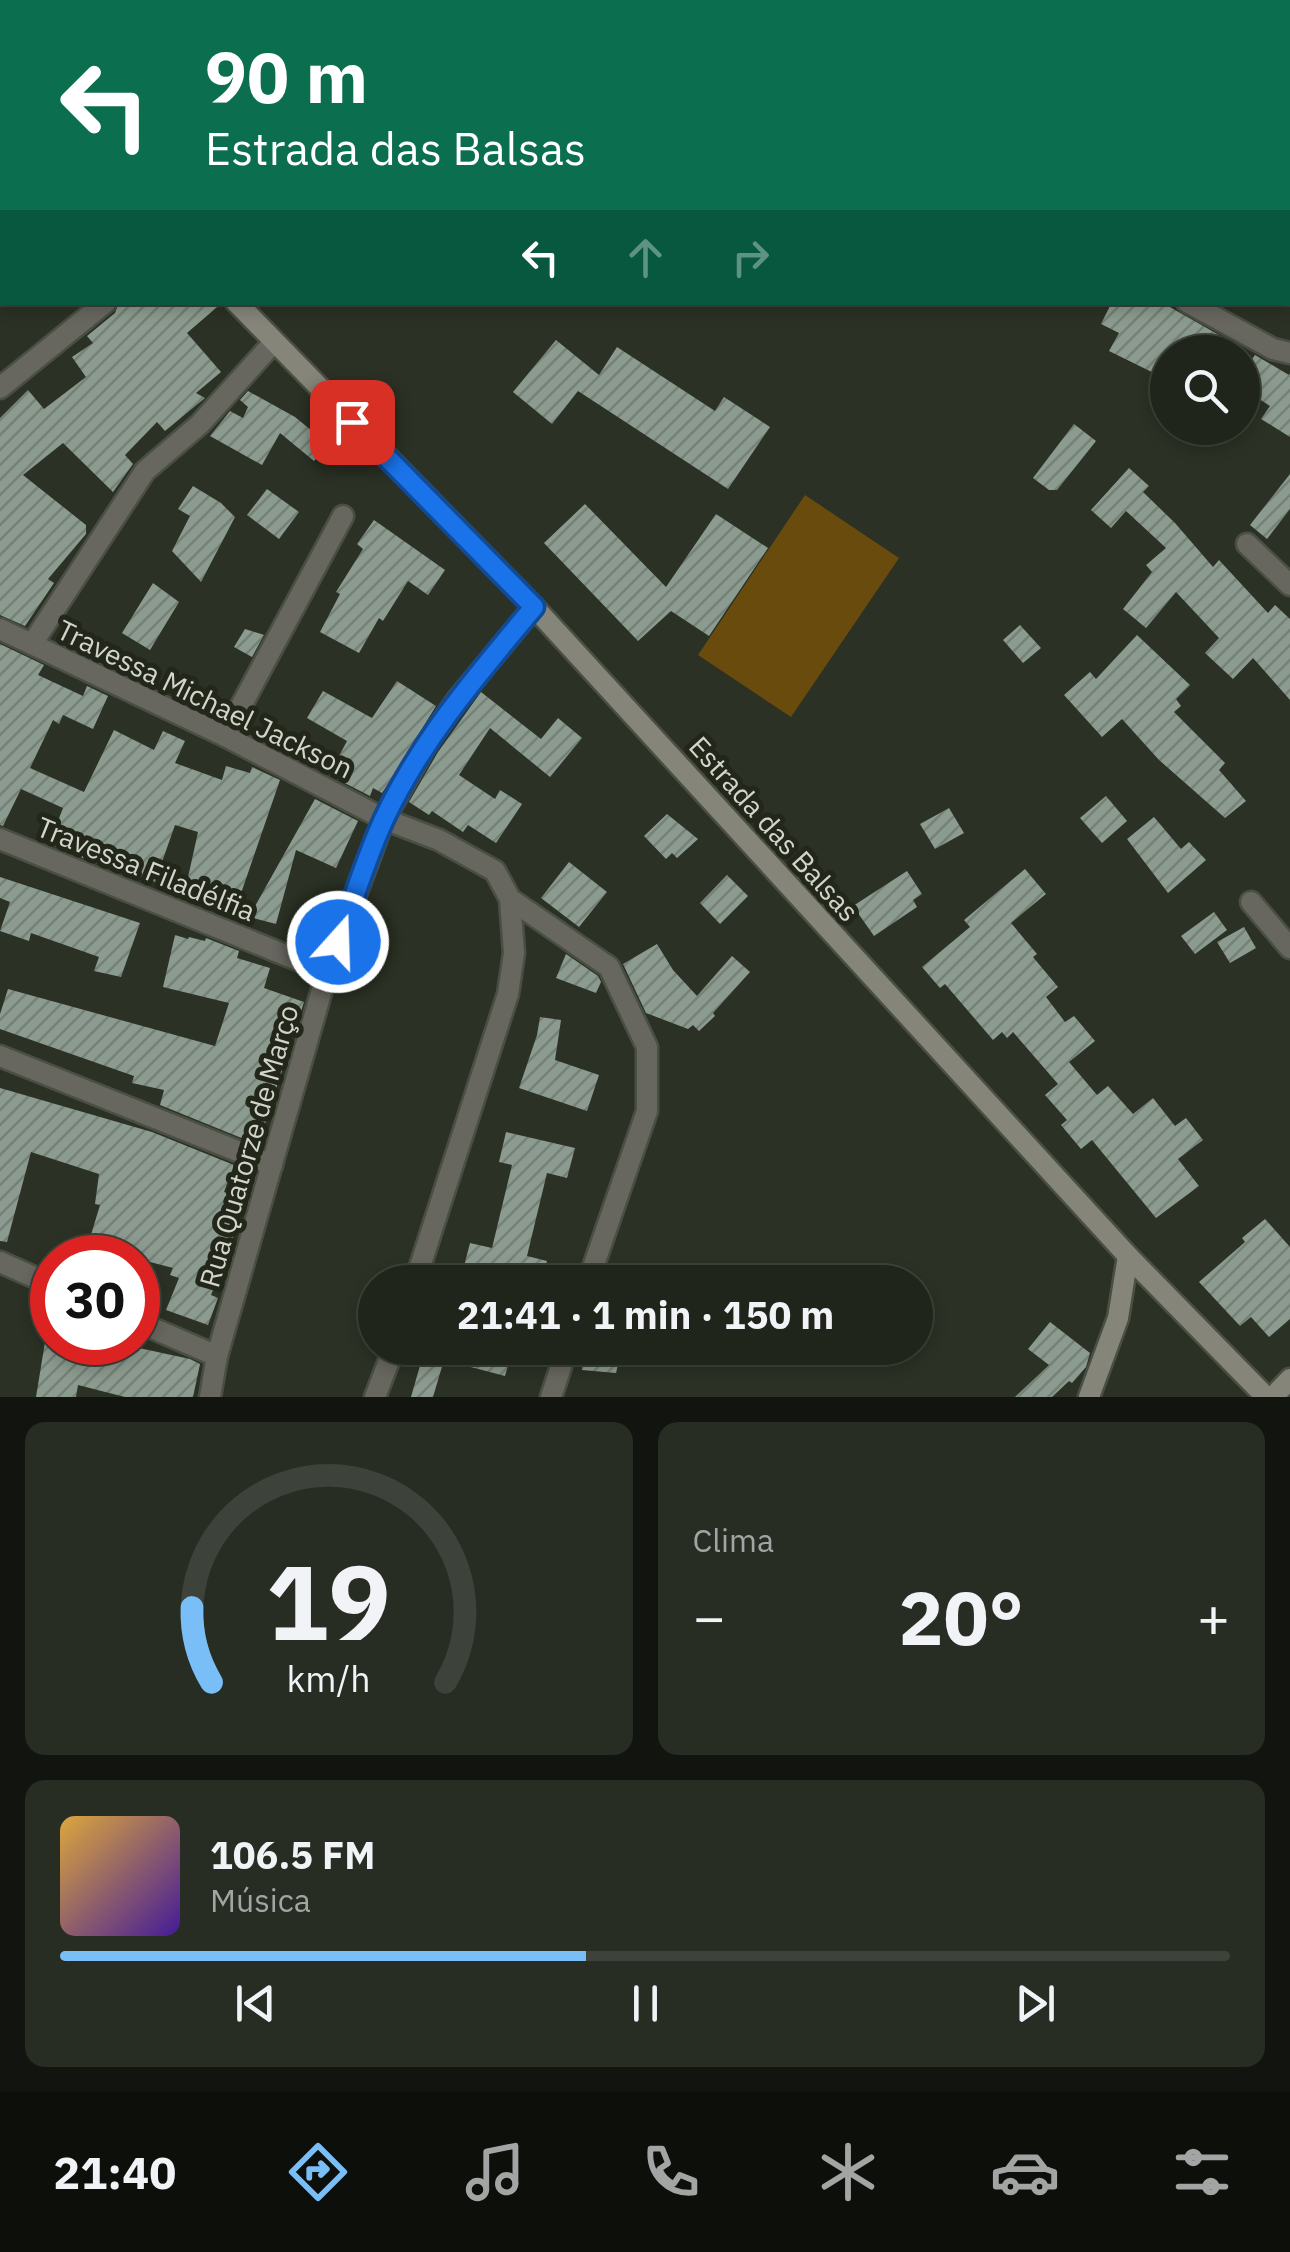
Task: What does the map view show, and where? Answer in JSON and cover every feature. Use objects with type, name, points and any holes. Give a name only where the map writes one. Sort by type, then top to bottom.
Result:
[{"type":"street","points":[[0,388],[102,305]]},
{"type":"street","name":"Estrada das Balsas","points":[[239,305],[534,607],[1128,1256],[1269,1397]]},
{"type":"street","points":[[1193,305],[1274,349],[1290,353]]},
{"type":"street","points":[[32,644],[146,471],[200,424],[273,343]]},
{"type":"street","points":[[225,736],[344,516]]},
{"type":"street","points":[[1247,544],[1290,586]]},
{"type":"street","name":"Rua Quatorze de Março","points":[[210,1397],[216,1356],[327,972],[384,820],[457,700],[534,607]]},
{"type":"street","name":"Travessa Michael Jackson","points":[[0,630],[225,736],[384,820],[439,840],[495,871],[510,899],[610,967],[647,1047],[647,1111],[594,1265]]},
{"type":"street","name":"Travessa Filadélfia","points":[[0,839],[327,972]]},
{"type":"street","points":[[420,1265],[508,994],[514,953],[510,899]]},
{"type":"street","points":[[1251,902],[1290,948]]},
{"type":"street","points":[[0,1056],[272,1164]]},
{"type":"street","points":[[1089,1397],[1118,1318],[1128,1256]]},
{"type":"street","points":[[0,1262],[30,1275]]},
{"type":"street","points":[[160,1332],[216,1356]]},
{"type":"street","points":[[375,1397],[387,1365]]},
{"type":"street","points":[[550,1397],[561,1365]]},
{"type":"street","points":[[1269,1397],[1290,1380]]},
{"type":"green space","points":[[805,495],[899,558],[791,717],[698,655]]},
{"type":"building","points":[[118,305],[220,305],[187,333],[221,372],[196,393],[205,398],[165,431],[157,422],[125,455],[133,464],[113,492],[63,443],[23,475],[86,525],[86,534],[48,579],[54,583],[25,626],[0,615],[0,418],[28,390],[44,409],[86,377],[72,357],[93,343],[87,336],[115,313]]},
{"type":"building","points":[[1110,305],[1166,305],[1219,335],[1150,335],[1150,371],[1109,351],[1119,333],[1101,324]]},
{"type":"building","points":[[556,340],[599,375],[617,347],[715,411],[724,397],[770,427],[728,489],[578,391],[552,424],[513,392]]},
{"type":"building","points":[[1260,358],[1290,373],[1290,437],[1261,419],[1270,406],[1260,400]]},
{"type":"building","points":[[248,391],[295,417],[328,444],[314,461],[280,433],[262,465],[210,436],[230,411],[243,418],[248,407],[240,400]]},
{"type":"building","points":[[1074,424],[1096,441],[1057,490],[1049,490],[1033,478]]},
{"type":"building","points":[[1129,468],[1149,486],[1143,492],[1213,567],[1219,560],[1268,613],[1275,605],[1290,619],[1290,700],[1253,658],[1233,679],[1205,653],[1219,638],[1176,592],[1146,628],[1123,609],[1152,572],[1146,565],[1166,548],[1126,511],[1111,528],[1091,510]]},
{"type":"building","points":[[1290,474],[1290,509],[1267,539],[1250,525]]},
{"type":"building","points":[[193,486],[235,517],[201,582],[172,551],[190,516],[178,509]]},
{"type":"building","points":[[267,489],[299,512],[279,539],[247,515]]},
{"type":"building","points":[[585,504],[666,587],[716,514],[768,548],[709,636],[671,611],[638,641],[544,543]]},
{"type":"building","points":[[374,520],[445,570],[428,595],[408,581],[383,621],[379,618],[359,653],[320,632],[340,594],[336,592],[363,549],[357,544]]},
{"type":"building","points":[[153,583],[179,602],[150,650],[122,633]]},
{"type":"building","points":[[1020,625],[1041,648],[1023,663],[1003,640]]},
{"type":"building","points":[[245,629],[264,635],[252,657],[234,647]]},
{"type":"building","points":[[1137,635],[1190,685],[1176,699],[1181,706],[1174,712],[1225,763],[1219,770],[1246,801],[1225,818],[1159,760],[1122,719],[1102,737],[1064,695],[1090,672],[1096,679]]},
{"type":"building","points":[[0,644],[44,665],[38,675],[83,696],[87,686],[108,696],[93,729],[63,715],[59,724],[53,720],[30,768],[84,792],[114,730],[154,750],[163,731],[185,741],[175,763],[222,780],[226,766],[250,773],[252,767],[280,780],[237,905],[249,911],[246,924],[214,911],[217,901],[185,891],[198,832],[175,825],[155,882],[123,871],[122,874],[49,844],[63,808],[21,789],[3,826],[0,825]]},
{"type":"building","points":[[397,681],[436,706],[382,793],[373,788],[370,796],[329,775],[347,741],[307,718],[323,691],[372,718]]},
{"type":"building","points":[[481,692],[541,739],[558,718],[582,738],[550,777],[490,728],[459,775],[495,799],[500,790],[522,804],[496,843],[468,825],[463,832],[432,811],[429,815],[409,802],[438,752]]},
{"type":"building","points":[[1106,796],[1127,821],[1102,843],[1080,818]]},
{"type":"building","points":[[315,799],[358,821],[336,868],[296,850],[276,924],[249,917]]},
{"type":"building","points":[[949,808],[964,833],[935,849],[920,824]]},
{"type":"building","points":[[667,814],[698,839],[677,858],[672,853],[666,859],[644,836]]},
{"type":"building","points":[[1154,817],[1181,849],[1189,842],[1206,860],[1168,893],[1127,839]]},
{"type":"building","points":[[569,862],[607,892],[579,927],[541,898]]},
{"type":"building","points":[[1025,869],[1046,894],[1011,923],[1058,987],[1046,997],[1065,1022],[1074,1016],[1095,1041],[1069,1062],[1097,1095],[1108,1086],[1133,1114],[1153,1098],[1175,1126],[1186,1118],[1203,1140],[1178,1159],[1199,1186],[1156,1218],[1092,1140],[1081,1149],[1061,1125],[1067,1120],[1045,1095],[1058,1084],[1013,1032],[1007,1038],[1002,1032],[993,1040],[945,984],[940,988],[922,967],[970,927],[964,920]]},
{"type":"building","points":[[907,871],[922,894],[913,900],[917,907],[874,936],[853,906]]},
{"type":"building","points":[[727,875],[748,896],[720,924],[700,903]]},
{"type":"building","points":[[0,877],[140,923],[121,977],[94,971],[99,957],[31,933],[29,941],[0,931],[10,902],[0,898]]},
{"type":"building","points":[[1214,912],[1227,930],[1195,954],[1181,936]]},
{"type":"building","points":[[1244,927],[1256,948],[1230,963],[1217,942]]},
{"type":"building","points":[[175,935],[205,941],[206,938],[239,951],[237,958],[270,968],[264,988],[304,1002],[262,1133],[248,1129],[244,1139],[160,1105],[164,1090],[132,1083],[134,1076],[0,1029],[8,989],[215,1046],[229,1003],[163,987]]},
{"type":"building","points":[[657,944],[673,970],[697,996],[732,956],[750,972],[699,1031],[693,1025],[688,1029],[646,1013],[623,964]]},
{"type":"building","points":[[566,954],[598,976],[601,982],[596,993],[556,978]]},
{"type":"building","points":[[540,1017],[561,1020],[555,1060],[599,1075],[587,1111],[519,1088]]},
{"type":"building","points":[[0,1088],[152,1132],[234,1165],[224,1192],[247,1201],[211,1295],[218,1298],[208,1325],[166,1310],[179,1278],[170,1275],[173,1268],[160,1265],[160,1235],[91,1235],[100,1205],[95,1204],[99,1174],[31,1152],[7,1242],[0,1241]]},
{"type":"building","points":[[506,1132],[575,1148],[567,1178],[547,1173],[527,1256],[547,1261],[546,1265],[464,1265],[470,1243],[492,1248],[512,1165],[499,1162]]},
{"type":"building","points":[[1265,1219],[1290,1247],[1290,1319],[1269,1337],[1251,1317],[1240,1326],[1199,1282]]},
{"type":"building","points":[[1050,1322],[1090,1353],[1086,1367],[1052,1397],[1015,1397],[1049,1365],[1028,1349]]},
{"type":"building","points":[[160,1353],[200,1364],[193,1397],[125,1397],[78,1385],[76,1397],[36,1397],[41,1365],[160,1365]]},
{"type":"building","points":[[420,1365],[443,1365],[433,1397],[411,1397]]},
{"type":"building","points":[[463,1365],[508,1365],[505,1376]]},
{"type":"building","points":[[582,1365],[618,1365],[616,1373],[582,1370]]},
{"type":"route","points":[[338,942],[384,820],[426,746],[457,700],[534,607],[352,422]]}]
